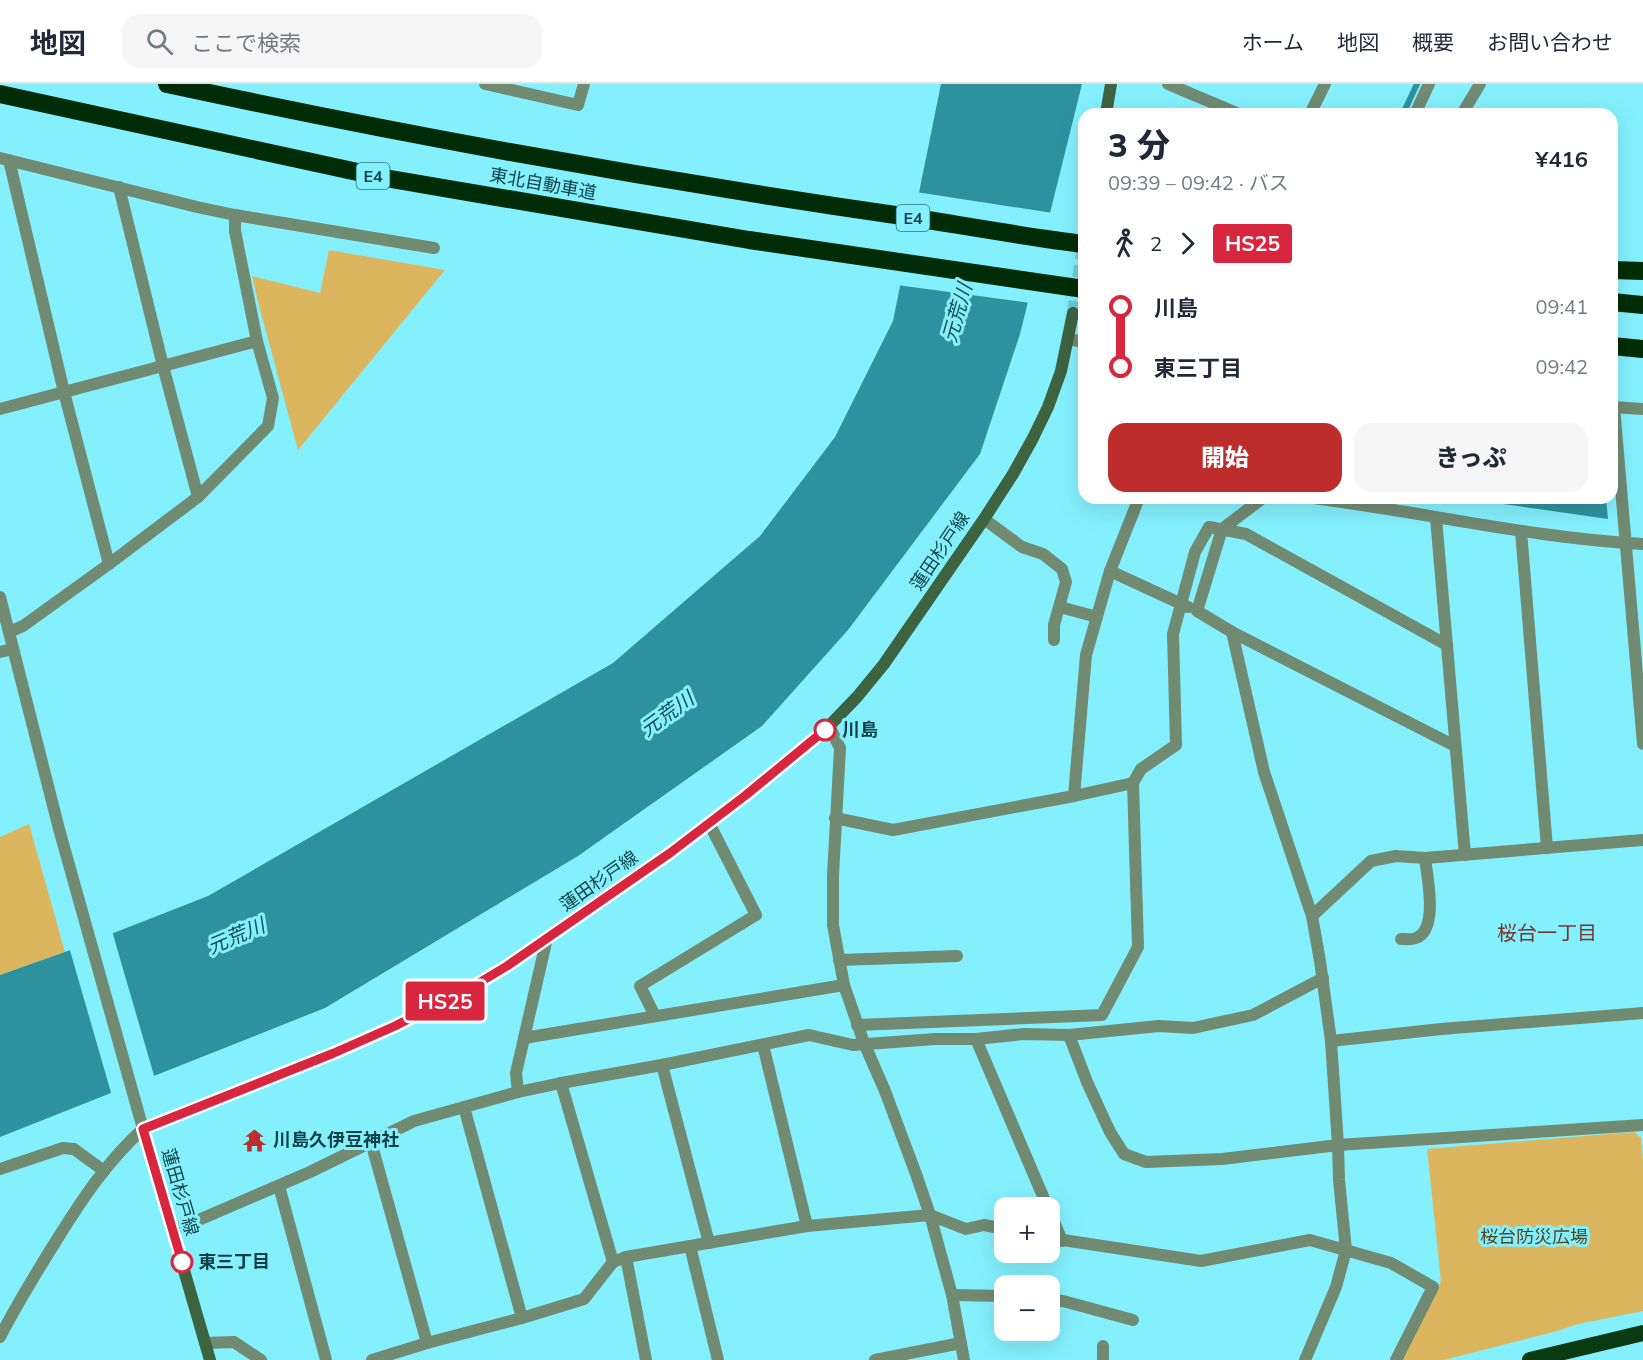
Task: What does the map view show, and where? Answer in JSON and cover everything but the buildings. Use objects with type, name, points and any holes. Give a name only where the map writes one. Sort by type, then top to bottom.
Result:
[{"type":"highway","name":"東北自動車道","points":[[167,84],[409,134],[580,166],[1077,243]]},
{"type":"highway","name":"東北自動車道","points":[[0,94],[385,178],[749,240],[1078,288]]},
{"type":"highway","points":[[1618,270],[1643,271]]},
{"type":"highway","points":[[1618,302],[1643,304]]},
{"type":"highway","points":[[1618,347],[1643,349]]},
{"type":"highway","points":[[1530,1360],[1643,1333]]},
{"type":"main road","points":[[1107,108],[1111,84]]},
{"type":"main road","name":"蓮田杉戸線","points":[[210,1360],[143,1129],[324,1057],[395,1026],[477,984],[670,853],[829,726],[884,664],[1013,474],[1048,407],[1061,371],[1073,313]]},
{"type":"street","points":[[485,84],[579,105],[584,84]]},
{"type":"street","points":[[1168,84],[1225,108]]},
{"type":"street","points":[[1313,108],[1325,84]]},
{"type":"street","points":[[1418,108],[1429,84]]},
{"type":"street","points":[[1466,108],[1480,84]]},
{"type":"street","points":[[109,564],[4,159],[235,215],[434,248]]},
{"type":"street","points":[[119,187],[162,366],[198,497]]},
{"type":"street","points":[[9,632],[23,626],[198,497],[268,426],[273,398],[257,341],[235,231],[235,215]]},
{"type":"street","points":[[1068,339],[1078,341]]},
{"type":"street","points":[[0,409],[257,341]]},
{"type":"street","points":[[1618,407],[1643,409]]},
{"type":"street","points":[[1618,459],[1643,744]]},
{"type":"street","points":[[1074,796],[1086,655],[1110,571],[1137,504]]},
{"type":"street","points":[[1197,611],[1222,529],[1255,504]]},
{"type":"street","points":[[1359,504],[1521,531],[1643,544]]},
{"type":"street","points":[[1436,518],[1465,855]]},
{"type":"street","points":[[984,519],[1022,547],[1043,554],[1062,569],[1066,582],[1054,625],[1054,640]]},
{"type":"street","points":[[857,1025],[1102,1015],[1138,947],[1133,783],[1141,769],[1176,745],[1173,634],[1195,552],[1209,527],[1246,534],[1447,645]]},
{"type":"street","points":[[1521,531],[1547,848]]},
{"type":"street","points":[[1110,571],[1197,611],[1232,632],[1455,746]]},
{"type":"street","points":[[0,597],[59,829],[143,1129],[124,1146],[72,1215],[0,1336]]},
{"type":"street","points":[[1060,607],[1097,617]]},
{"type":"street","points":[[1232,632],[1264,772],[1312,916],[1331,1041],[1339,1180],[1346,1250],[1336,1287],[1305,1360]]},
{"type":"street","points":[[0,652],[13,649]]},
{"type":"street","points":[[829,726],[840,748],[835,819],[833,925],[844,985],[857,1025],[885,1091],[930,1215],[952,1295],[964,1360]]},
{"type":"street","points":[[835,819],[893,830],[1133,783]]},
{"type":"street","points":[[655,1016],[640,986],[756,915],[709,823]]},
{"type":"street","points":[[1312,916],[1371,861],[1396,856],[1425,858],[1643,840]]},
{"type":"street","points":[[1401,939],[1416,938],[1426,929],[1431,910],[1425,858]]},
{"type":"street","points":[[518,1092],[516,1072],[547,938]]},
{"type":"street","points":[[839,960],[957,956]]},
{"type":"street","points":[[173,1231],[310,1172],[414,1121],[518,1092],[809,1035],[853,1044],[976,1039],[1024,1034],[1069,1035],[1159,1026],[1193,1028],[1253,1015],[1323,978]]},
{"type":"street","points":[[524,1038],[844,985]]},
{"type":"street","points":[[1331,1041],[1476,1026],[1643,1013]]},
{"type":"street","points":[[1069,1035],[1110,1132],[1124,1154],[1146,1162],[1222,1160],[1338,1145],[1643,1125]]},
{"type":"street","points":[[976,1039],[1043,1197]]},
{"type":"street","points":[[763,1045],[807,1226]]},
{"type":"street","points":[[662,1065],[709,1243]]},
{"type":"street","points":[[561,1083],[613,1262]]},
{"type":"street","points":[[464,1107],[522,1318]]},
{"type":"street","points":[[371,1142],[427,1343]]},
{"type":"street","points":[[0,1169],[63,1148],[74,1149],[104,1171]]},
{"type":"street","points":[[279,1186],[326,1360]]},
{"type":"street","points":[[372,1360],[584,1299],[613,1262],[626,1257],[807,1226],[930,1215],[966,1228],[984,1225],[994,1227]]},
{"type":"street","points":[[1060,1240],[1201,1261],[1310,1240],[1391,1263],[1433,1287],[1396,1360]]},
{"type":"street","points":[[690,1246],[718,1360]]},
{"type":"street","points":[[626,1257],[646,1360]]},
{"type":"street","points":[[952,1295],[994,1296]]},
{"type":"street","points":[[1060,1301],[1133,1320]]},
{"type":"street","points":[[205,1343],[234,1342],[261,1360]]},
{"type":"street","points":[[875,1360],[961,1343]]},
{"type":"street","points":[[1103,1346],[1103,1360]]},
{"type":"green space","points":[[329,250],[445,270],[298,450],[252,276],[320,293]]},
{"type":"green space","points":[[29,824],[65,952],[0,975],[0,837]]},
{"type":"green space","name":"桜台防災広場","points":[[1634,1132],[1641,1138],[1643,1161],[1643,1311],[1578,1324],[1444,1360],[1400,1360],[1441,1281],[1427,1149]]},
{"type":"water","name":"元荒川","points":[[941,84],[1082,84],[1020,334],[980,454],[848,630],[762,726],[578,856],[325,1008],[0,1137],[0,975],[208,896],[613,663],[760,536],[835,437],[893,321]]},
{"type":"water","points":[[1503,504],[1607,504],[1608,519]]},
{"type":"pier","points":[[916,192],[1053,213],[1031,303],[897,285]]},
{"type":"pier","points":[[112,931],[155,1079],[112,1096],[69,947]]},
{"type":"waterway","points":[[1406,108],[1417,84]]},
{"type":"tunnel","points":[[1073,313],[1078,279]]},
{"type":"bus line","name":"HS25","points":[[182,1262],[143,1129],[334,1053],[395,1026],[477,984],[507,966],[670,853],[746,795],[825,730]]},
{"type":"place","name":"川島","points":[[825,730]]},
{"type":"place","name":"川島久伊豆神社","points":[[255,1140]]},
{"type":"place","name":"東三丁目","points":[[182,1262]]},
{"type":"district","name":"桜台一丁目","points":[[1547,933]]}]
